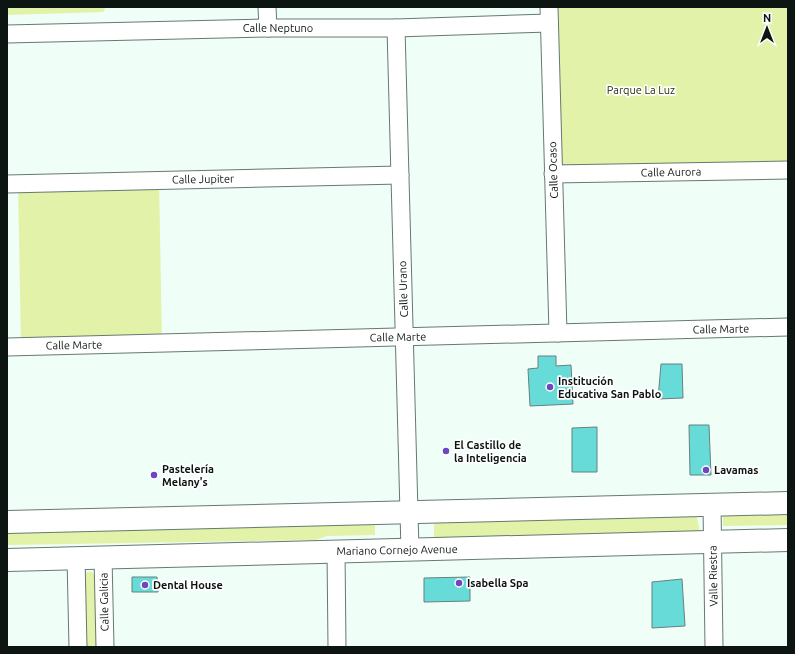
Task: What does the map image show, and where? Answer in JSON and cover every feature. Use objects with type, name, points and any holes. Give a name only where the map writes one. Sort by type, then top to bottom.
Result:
[{"type":"main road","points":[[7,522],[788,503]]},
{"type":"main road","name":"Mariano Cornejo Avenue","points":[[7,560],[788,540]]},
{"type":"street","points":[[267,7],[268,28]]},
{"type":"street","name":"Calle Neptuno","points":[[7,34],[268,28],[396,28],[549,15]]},
{"type":"street","name":"Calle Ocaso","points":[[549,15],[558,333]]},
{"type":"street","name":"Calle Urano","points":[[396,28],[410,550]]},
{"type":"street","name":"Calle Aurora","points":[[553,174],[788,170]]},
{"type":"street","name":"Calle Jupiter","points":[[7,184],[400,175]]},
{"type":"street","name":"Calle Marte","points":[[7,347],[788,327]]},
{"type":"street","name":"Valle Riestra","points":[[712,505],[714,647]]},
{"type":"street","points":[[336,551],[337,647]]},
{"type":"street","name":"Calle Galicia","points":[[103,557],[105,647]]},
{"type":"street","points":[[76,558],[78,647]]},
{"type":"green space","points":[[7,7],[106,7],[103,12],[7,15]]},
{"type":"green space","name":"Parque La Luz","points":[[549,7],[788,7],[788,169],[553,174]]},
{"type":"green space","points":[[159,180],[162,343],[21,346],[18,184]]},
{"type":"green space","points":[[788,506],[788,525],[723,526],[723,508]]},
{"type":"green space","points":[[695,509],[700,532],[434,538],[434,516]]},
{"type":"green space","points":[[375,514],[375,535],[327,536],[316,540],[7,545],[7,525]]},
{"type":"green space","points":[[81,571],[92,572],[96,578],[98,647],[78,647]]},
{"type":"building","name":"Institución Educativa San Pablo","points":[[538,356],[556,356],[556,366],[571,365],[573,404],[530,406],[528,369],[538,368]]},
{"type":"building","points":[[661,364],[682,364],[683,398],[658,399]]},
{"type":"building","points":[[689,425],[709,425],[711,475],[690,475]]},
{"type":"building","points":[[597,427],[597,472],[572,472],[572,428]]},
{"type":"building","name":"Dental House","points":[[132,577],[157,577],[158,592],[132,592]]},
{"type":"building","points":[[470,577],[470,601],[424,602],[424,578]]},
{"type":"building","points":[[682,579],[685,626],[652,628],[652,582]]},
{"type":"place","name":"Institución Educativa San Pablo","points":[[550,387]]},
{"type":"place","name":"El Castillo de la Inteligencia","points":[[446,451]]},
{"type":"place","name":"Lavamas","points":[[706,470]]},
{"type":"place","name":"Pastelería Melany's","points":[[154,475]]},
{"type":"place","name":"Isabella Spa","points":[[459,583]]},
{"type":"place","name":"Dental House","points":[[145,585]]}]
